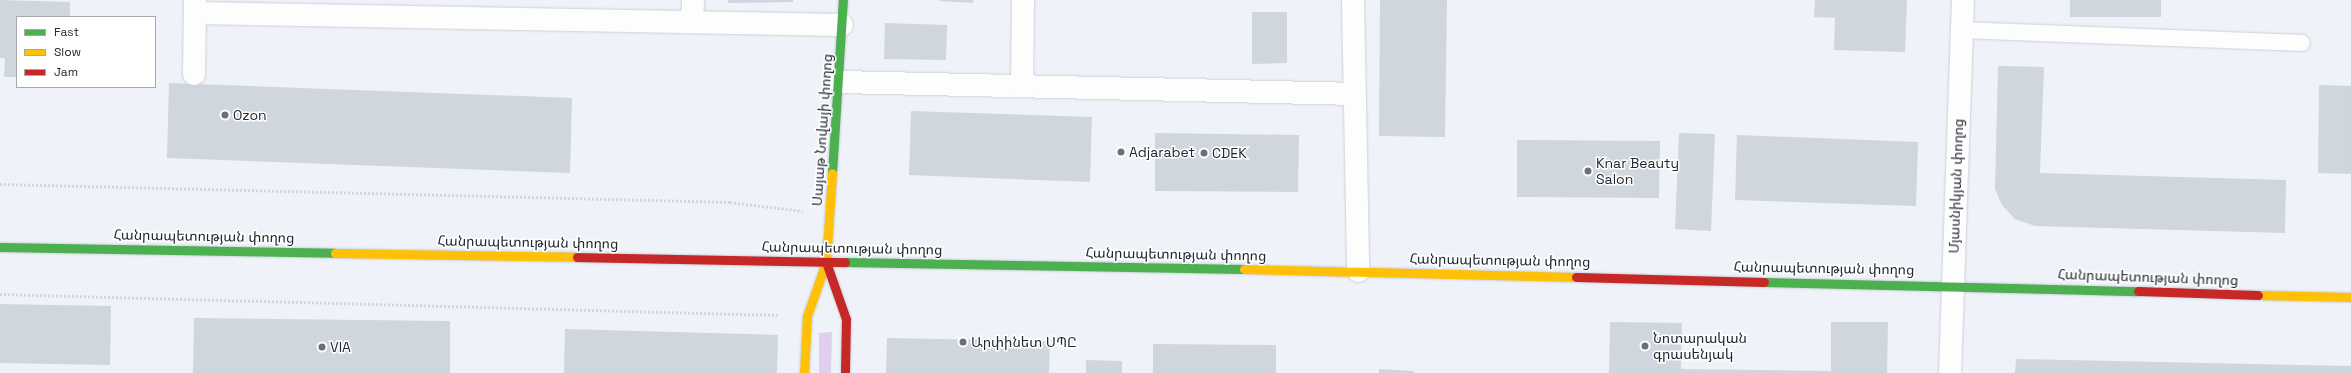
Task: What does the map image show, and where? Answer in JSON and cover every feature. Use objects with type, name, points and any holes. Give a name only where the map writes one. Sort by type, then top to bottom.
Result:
[{"type":"main road","name":"Սայաթ Նովայի փողոց","points":[[804,373],[807,316],[826,262],[840,82],[843,0]]},
{"type":"main road","name":"Հանրապետության փողոց","points":[[0,247],[1358,271],[2351,297]]},
{"type":"main road","name":"Սայաթ Նովայի փողոց","points":[[826,262],[846,319],[845,373]]},
{"type":"street","points":[[1022,86],[1023,0]]},
{"type":"street","points":[[1353,0],[1358,271]]},
{"type":"street","name":"Մյասնիկյան փողոց","points":[[1950,373],[1963,0]]},
{"type":"street","points":[[194,74],[196,7],[693,10],[842,25]]},
{"type":"street","points":[[840,82],[1355,94]]},
{"type":"lane","points":[[1962,30],[2302,43]]},
{"type":"path","points":[[0,184],[730,202],[830,214]]},
{"type":"path","points":[[0,294],[807,316]]},
{"type":"shaded area","points":[[832,332],[831,373],[819,373],[819,333]]},
{"type":"building","points":[[0,0],[70,2],[70,16],[16,16],[16,77],[4,77],[5,58],[0,58]]},
{"type":"building","points":[[728,0],[793,0],[793,2],[728,3]]},
{"type":"building","points":[[973,0],[973,3],[939,1]]},
{"type":"building","points":[[1380,0],[1447,0],[1445,137],[1379,136]]},
{"type":"building","points":[[1815,0],[1907,0],[1905,52],[1834,50],[1835,18],[1814,17]]},
{"type":"building","points":[[2070,0],[2161,0],[2161,17],[2070,17]]},
{"type":"building","points":[[1252,12],[1287,12],[1287,63],[1252,64]]},
{"type":"building","points":[[885,23],[947,25],[946,60],[884,59]]},
{"type":"building","points":[[1998,66],[2044,67],[2040,173],[2286,180],[2285,233],[2035,226],[2015,219],[2002,205],[1995,189]]},
{"type":"building","points":[[169,83],[572,98],[570,173],[167,158]]},
{"type":"building","points":[[2319,85],[2351,86],[2351,174],[2318,173]]},
{"type":"building","points":[[911,111],[1092,117],[1090,182],[909,175]]},
{"type":"building","points":[[1155,133],[1299,135],[1298,192],[1155,191]]},
{"type":"building","points":[[1679,133],[1715,134],[1711,231],[1675,229]]},
{"type":"building","points":[[1737,135],[1918,142],[1916,206],[1735,200]]},
{"type":"building","points":[[1517,140],[1660,141],[1659,198],[1517,197]]},
{"type":"building","points":[[0,304],[111,306],[110,365],[0,363]]},
{"type":"building","name":"VIA","points":[[194,318],[450,321],[450,373],[193,373]]},
{"type":"building","name":"Նոտարական գրասենյակ","points":[[1610,322],[1682,323],[1681,369],[1831,371],[1831,322],[1888,322],[1887,373],[1609,373]]},
{"type":"building","points":[[565,329],[778,335],[777,373],[564,373]]},
{"type":"building","points":[[887,338],[1050,341],[1049,373],[886,373]]},
{"type":"building","points":[[1153,344],[1276,345],[1276,373],[1153,373]]},
{"type":"building","points":[[2016,359],[2351,366],[2351,373],[2015,373]]},
{"type":"building","points":[[1086,360],[1122,361],[1122,373],[1086,373]]},
{"type":"building","points":[[1379,369],[1414,371],[1414,373],[1379,373]]},
{"type":"traffic: fast","points":[[832,173],[843,0]]},
{"type":"traffic: fast","points":[[0,247],[335,253]]},
{"type":"traffic: fast","points":[[845,262],[1244,269]]},
{"type":"traffic: fast","points":[[1764,282],[2138,291]]},
{"type":"traffic: slow","points":[[804,373],[807,316],[826,262],[832,173]]},
{"type":"traffic: slow","points":[[335,253],[577,257]]},
{"type":"traffic: slow","points":[[1244,269],[1576,277]]},
{"type":"traffic: slow","points":[[2258,295],[2351,297]]},
{"type":"traffic: jam","points":[[577,257],[845,262]]},
{"type":"traffic: jam","points":[[826,262],[846,319],[845,373]]},
{"type":"traffic: jam","points":[[1576,277],[1764,282]]},
{"type":"traffic: jam","points":[[2138,291],[2258,295]]},
{"type":"place","name":"Ozon","points":[[225,115]]},
{"type":"place","name":"Adjarabet","points":[[1121,152]]},
{"type":"place","name":"CDEK","points":[[1204,153]]},
{"type":"place","name":"Knar Beauty Salon","points":[[1588,171]]},
{"type":"place","name":"Արփինետ ՍՊԸ","points":[[963,342]]},
{"type":"place","name":"Նոտարական գրասենյակ","points":[[1645,346]]},
{"type":"place","name":"VIA","points":[[322,347]]}]
